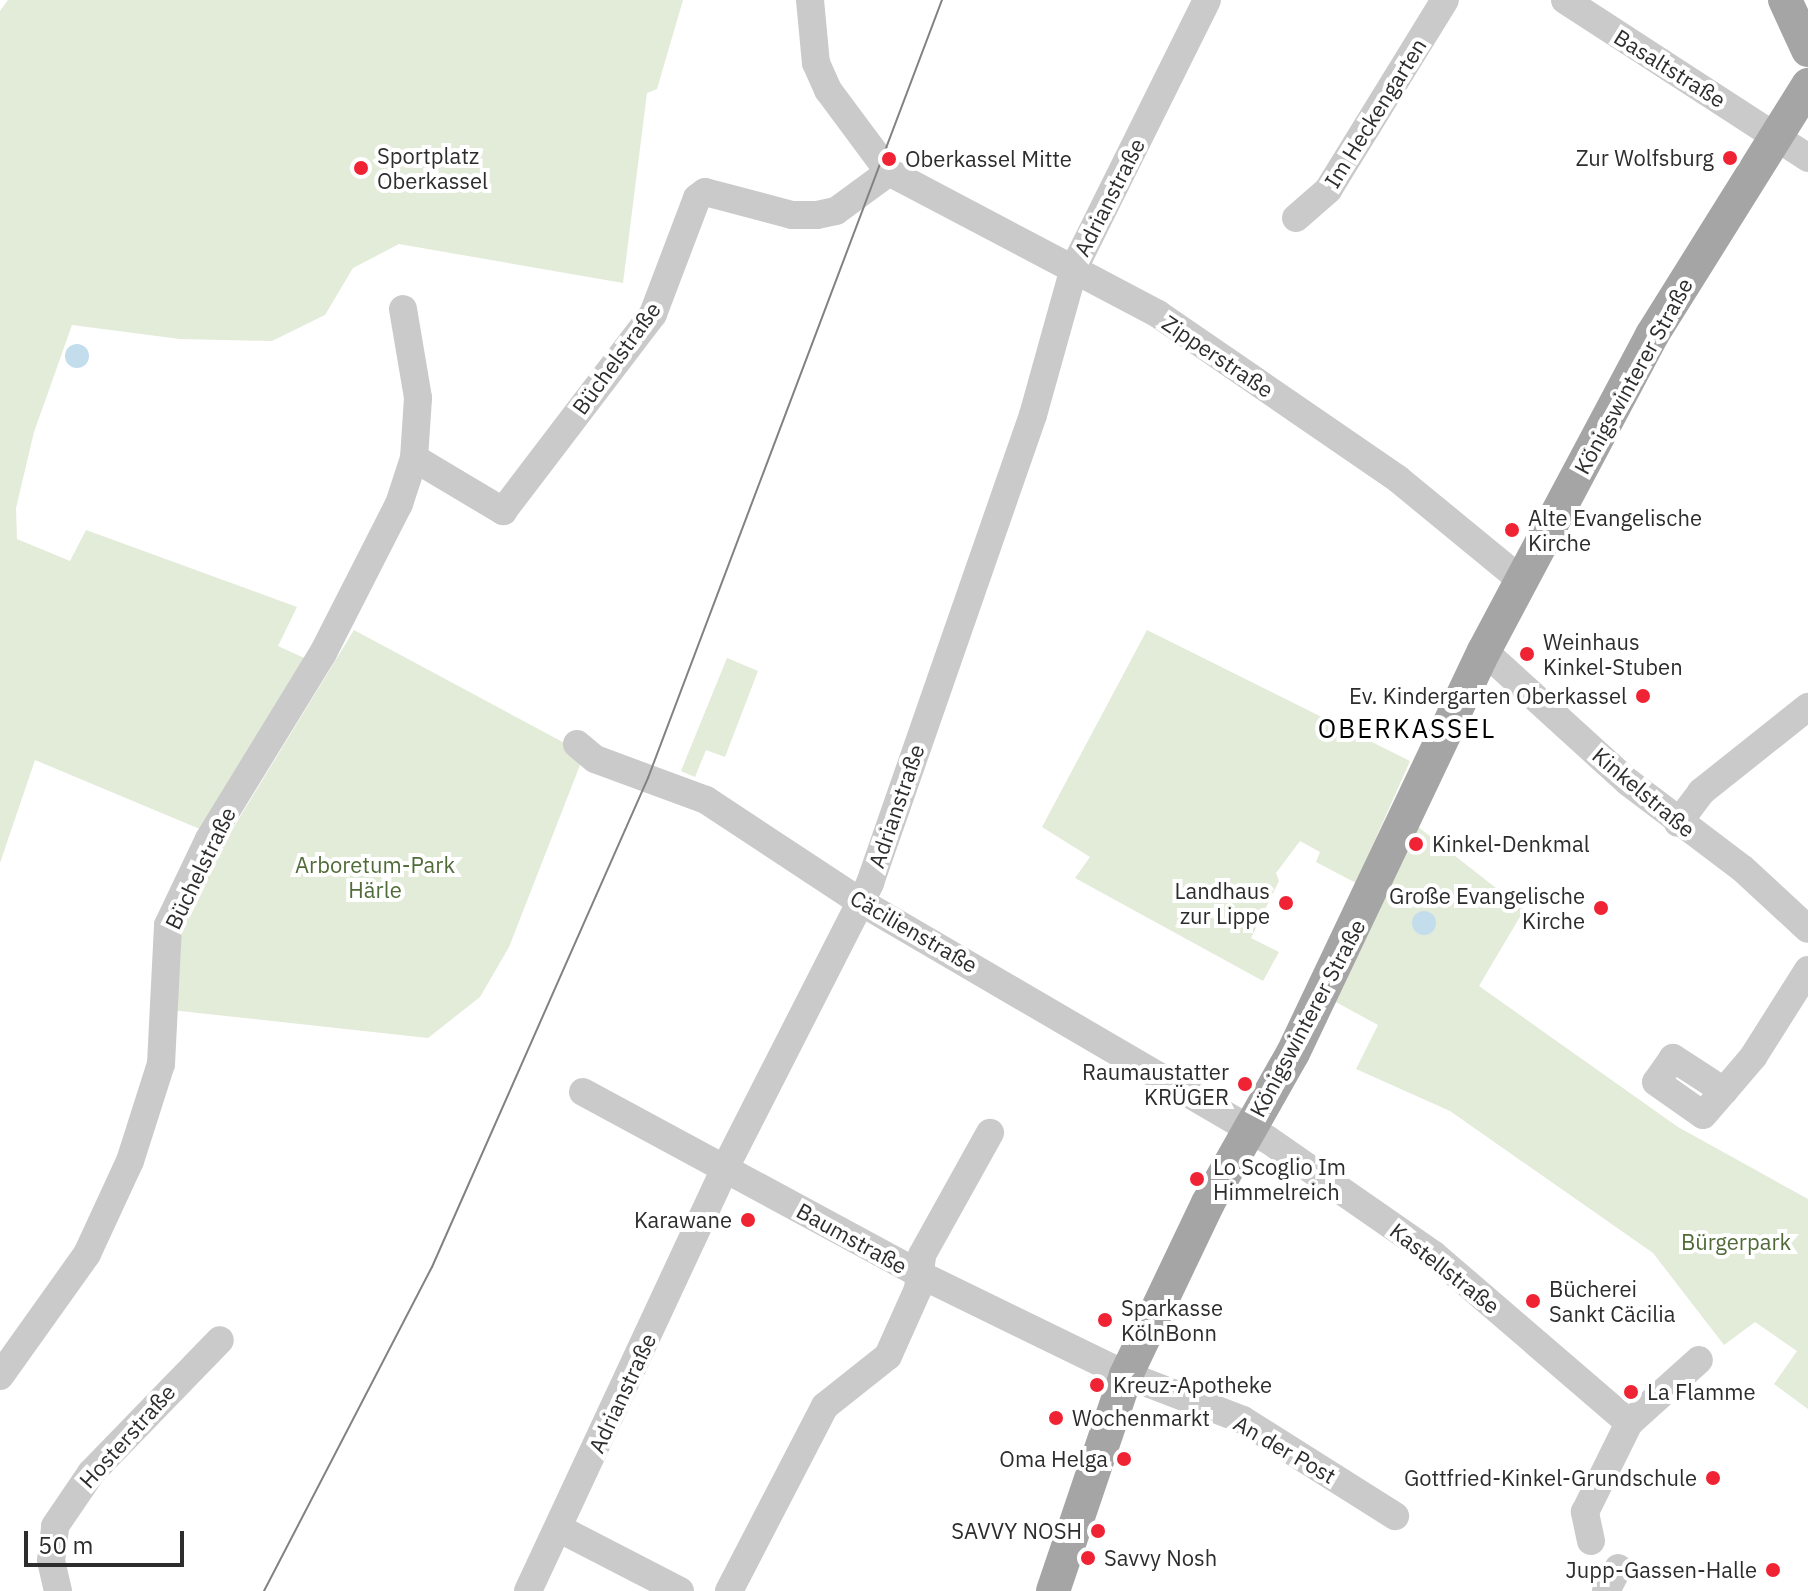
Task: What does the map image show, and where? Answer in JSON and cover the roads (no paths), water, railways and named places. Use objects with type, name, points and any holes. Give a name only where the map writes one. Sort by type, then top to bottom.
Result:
[{"type":"main road","points":[[1785,0],[1808,50]]},
{"type":"main road","name":"Königswinterer Straße","points":[[1053,1591],[1126,1375],[1248,1129],[1344,950],[1484,651],[1652,335],[1808,85]]},
{"type":"street","points":[[810,0],[816,63],[828,90],[889,172]]},
{"type":"street","name":"Adrianstraße","points":[[528,1591],[560,1529],[725,1168],[859,901],[1033,415],[1074,268],[1207,0]]},
{"type":"street","name":"Im Heckengarten","points":[[1296,218],[1328,190],[1445,0]]},
{"type":"street","name":"Basaltstraße","points":[[1565,0],[1808,158]]},
{"type":"street","name":"Zipperstraße","points":[[889,172],[1158,314],[1398,479],[1521,580]]},
{"type":"street","name":"Büchelstraße","points":[[414,458],[503,511],[653,314],[697,198],[705,192],[792,215],[817,215],[836,211],[889,172]]},
{"type":"street","name":"Büchelstraße","points":[[0,1376],[87,1254],[130,1161],[161,1064],[168,925],[209,839],[328,643],[399,504],[414,458],[418,398],[403,309]]},
{"type":"street","name":"Kinkelstraße","points":[[1484,651],[1678,823],[1743,869],[1808,929]]},
{"type":"street","points":[[1678,823],[1701,792],[1808,707]]},
{"type":"street","name":"Cäcilienstraße","points":[[577,744],[595,759],[706,800],[859,901],[1248,1129]]},
{"type":"street","points":[[1724,1091],[1808,970]]},
{"type":"street","name":"Baumstraße","points":[[583,1092],[921,1275],[1126,1375]]},
{"type":"street","name":"Kastellstraße","points":[[1248,1129],[1434,1255],[1629,1423]]},
{"type":"street","points":[[729,1591],[825,1406],[888,1356],[921,1275],[922,1255],[990,1133]]},
{"type":"street","name":"Hosterstraße","points":[[58,1591],[51,1561],[55,1526],[91,1473],[220,1340]]},
{"type":"street","points":[[1591,1541],[1585,1512],[1629,1423],[1699,1360]]},
{"type":"street","name":"An der Post","points":[[1126,1375],[1243,1420],[1395,1516]]},
{"type":"street","points":[[560,1529],[680,1591]]},
{"type":"water","points":[[72,344],[82,344],[89,351],[89,361],[82,368],[72,368],[65,361],[65,351]]},
{"type":"water","points":[[1424,911],[1435,918],[1436,923],[1429,934],[1424,935],[1413,928],[1412,923],[1419,912]]},
{"type":"tram line","points":[[264,1591],[432,1267],[648,778],[942,0]]},
{"type":"place","name":"Zur Wolfsburg","points":[[1730,158]]},
{"type":"place","name":"Oberkassel Mitte","points":[[889,159]]},
{"type":"place","name":"Sportplatz Oberkassel","points":[[361,168]]},
{"type":"place","name":"Alte Evangelische Kirche","points":[[1512,530]]},
{"type":"place","name":"Weinhaus Kinkel-Stuben","points":[[1527,654]]},
{"type":"place","name":"Ev. Kindergarten Oberkassel","points":[[1643,696]]},
{"type":"place","name":"Kinkel-Denkmal","points":[[1416,844]]},
{"type":"place","name":"Landhaus zur Lippe","points":[[1286,903]]},
{"type":"place","name":"Große Evangelische Kirche","points":[[1601,908]]},
{"type":"place","name":"Raumaustatter KRÜGER","points":[[1245,1084]]},
{"type":"place","name":"Lo Scoglio Im Himmelreich","points":[[1197,1179]]},
{"type":"place","name":"Karawane","points":[[748,1220]]},
{"type":"place","name":"Bücherei Sankt Cäcilia","points":[[1533,1301]]},
{"type":"place","name":"Sparkasse KölnBonn","points":[[1105,1320]]},
{"type":"place","name":"Kreuz-Apotheke","points":[[1097,1385]]},
{"type":"place","name":"La Flamme","points":[[1631,1392]]},
{"type":"place","name":"Wochenmarkt","points":[[1056,1418]]},
{"type":"place","name":"Oma Helga","points":[[1124,1459]]},
{"type":"place","name":"Gottfried-Kinkel-Grundschule","points":[[1713,1478]]},
{"type":"place","name":"SAVVY NOSH","points":[[1098,1531]]},
{"type":"place","name":"Savvy Nosh","points":[[1088,1558]]},
{"type":"place","name":"Jupp-Gassen-Halle","points":[[1773,1570]]},
{"type":"district","name":"OBERKASSEL","points":[[1407,729]]},
{"type":"park label","name":"Arboretum-Park Härle","points":[[375,876]]},
{"type":"park label","name":"Bürgerpark","points":[[1736,1242]]}]
